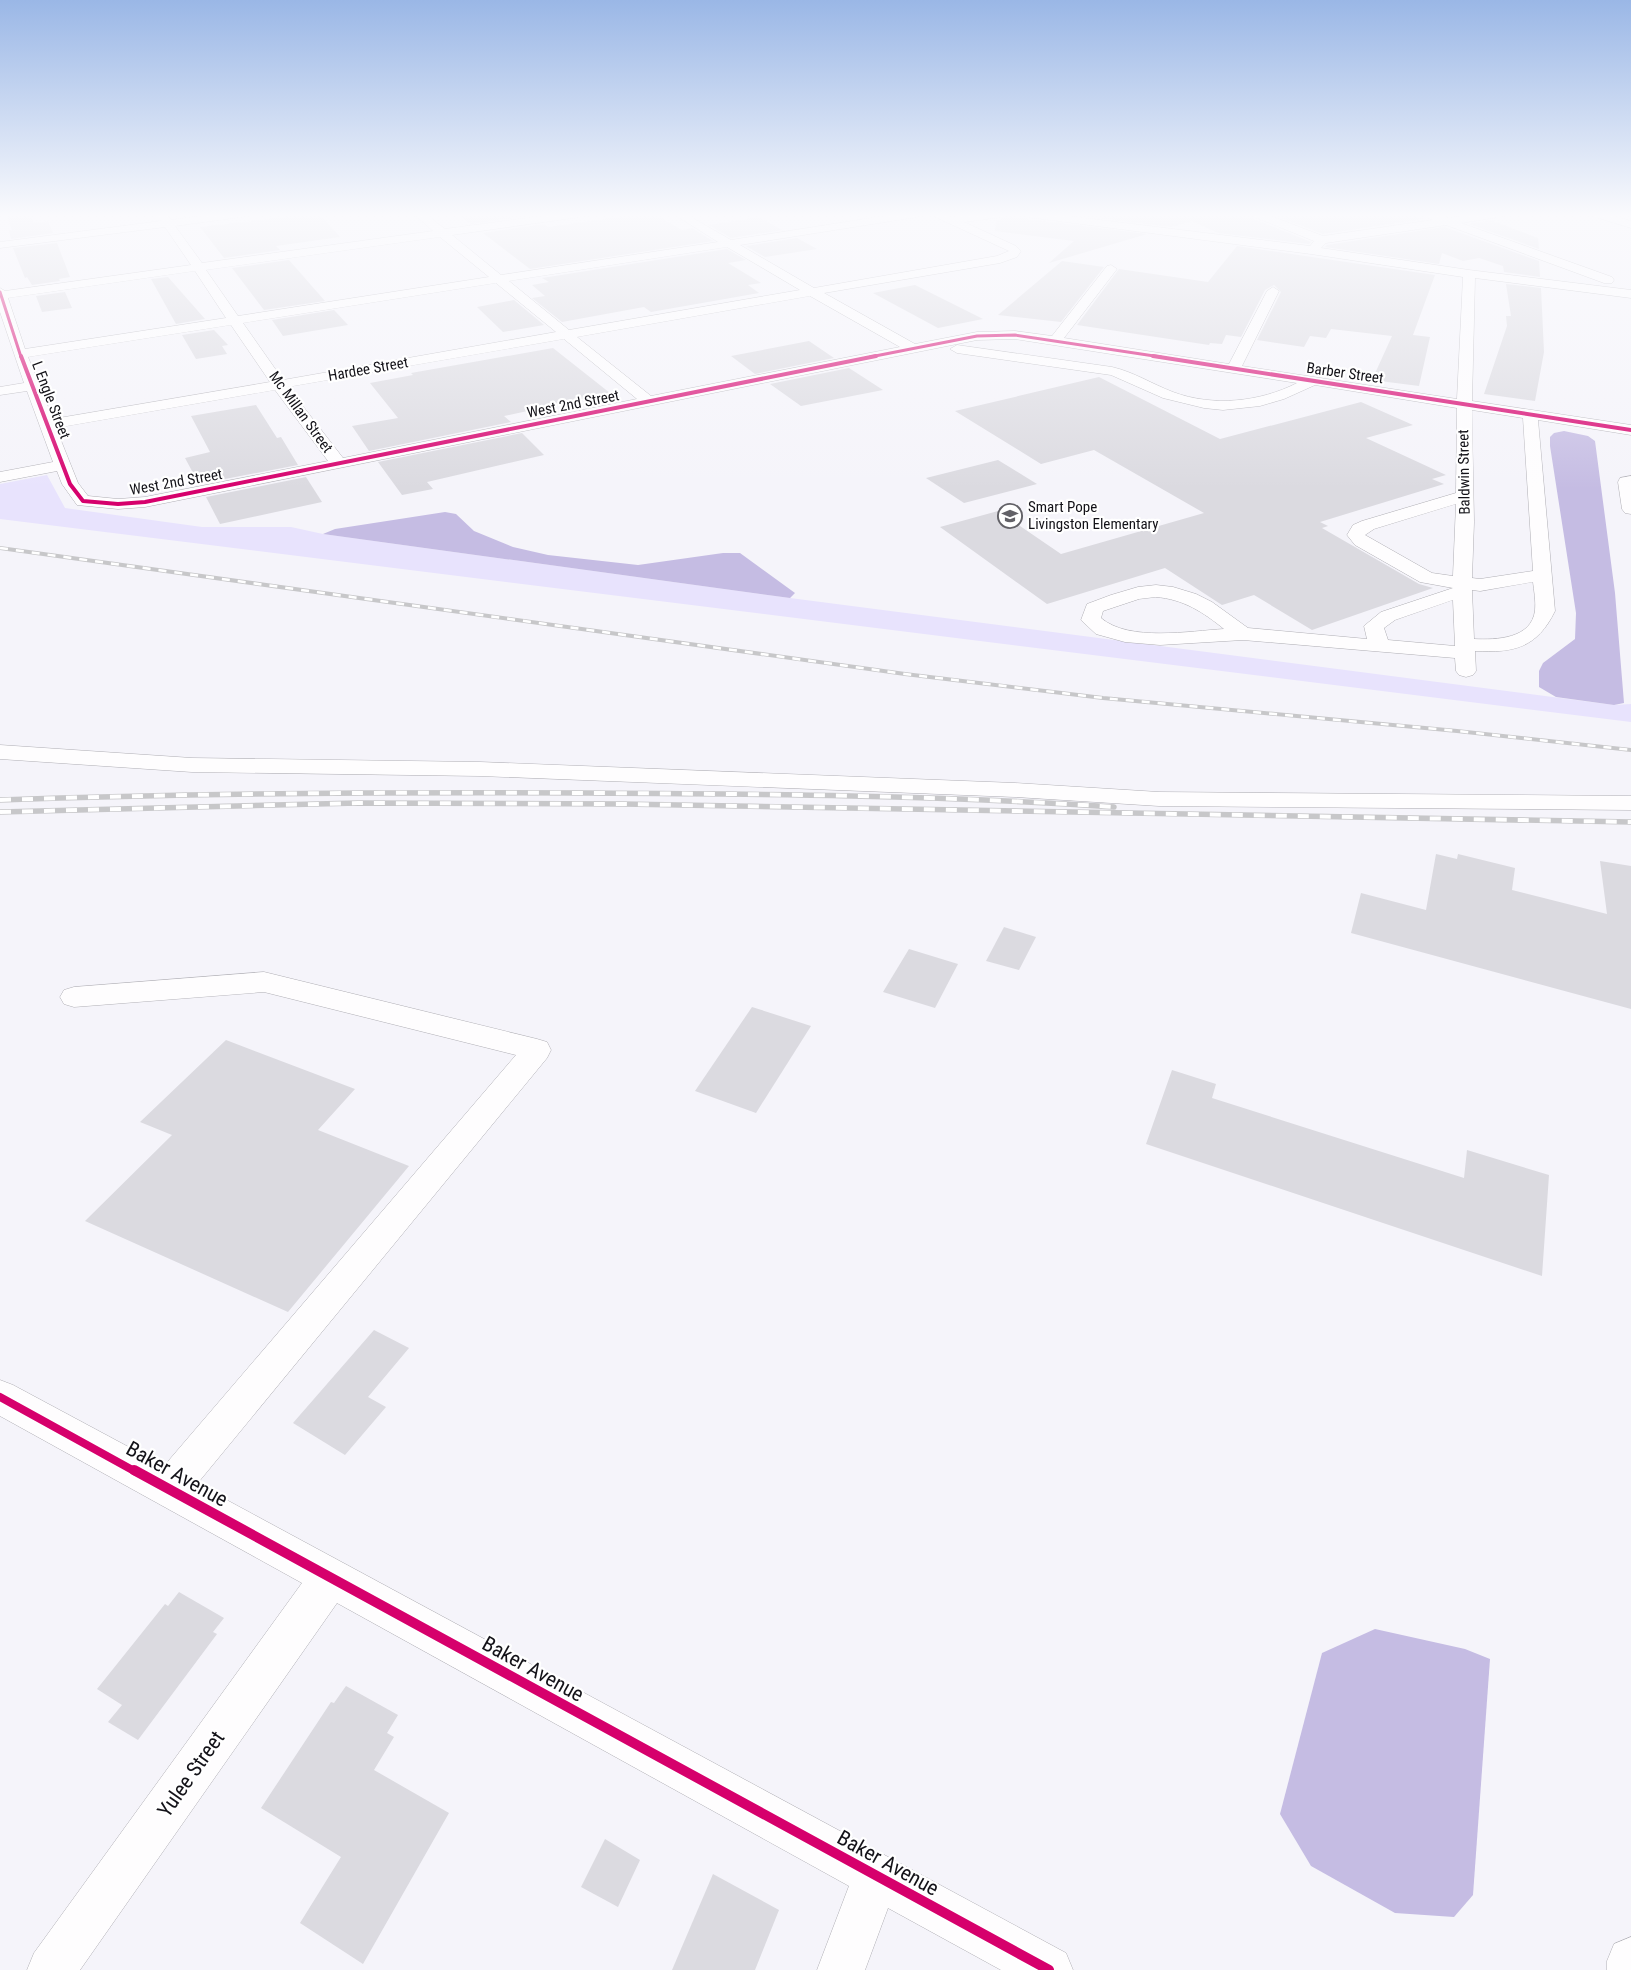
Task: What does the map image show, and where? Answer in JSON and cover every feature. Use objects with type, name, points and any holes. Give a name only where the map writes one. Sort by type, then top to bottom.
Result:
[{"type":"street","name":"L Engle Street","points":[[3,305],[5,322],[33,386],[70,484],[83,501],[96,504]]},
{"type":"street","name":"Mc Millan Street","points":[[225,305],[280,385],[339,464]]},
{"type":"street","points":[[20,354],[333,305]]},
{"type":"street","points":[[531,305],[649,402]]},
{"type":"street","name":"Hardee Street","points":[[47,425],[740,305]]},
{"type":"street","points":[[835,305],[882,333],[914,349]]},
{"type":"street","points":[[1055,341],[1083,305]]},
{"type":"street","points":[[1233,369],[1266,305]]},
{"type":"street","name":"Baldwin Street","points":[[1465,656],[1462,587],[1465,522],[1464,404],[1467,305]]},
{"type":"street","name":"West 2nd Street","points":[[96,504],[145,502],[931,345],[996,334],[1055,341]]},
{"type":"street","name":"Barber Street","points":[[1055,341],[1233,369],[1307,384],[1464,404],[1631,430]]},
{"type":"street","points":[[931,345],[1115,371],[1178,398],[1207,404],[1250,403],[1290,393],[1307,384]]},
{"type":"street","points":[[0,391],[33,386]]},
{"type":"street","points":[[1243,634],[1201,602],[1175,592],[1144,590],[1117,597],[1094,608],[1091,620],[1103,630],[1125,636],[1160,640],[1243,634],[1379,645],[1465,656],[1504,646],[1529,636],[1540,625],[1545,611],[1530,414]]},
{"type":"street","points":[[0,477],[63,465]]},
{"type":"street","points":[[1631,481],[1626,482],[1631,509]]},
{"type":"street","points":[[1462,587],[1427,578],[1361,542],[1356,535],[1359,529],[1368,525],[1464,496]]},
{"type":"street","points":[[1379,645],[1374,626],[1388,616],[1462,587],[1542,575]]},
{"type":"street","points":[[0,752],[192,766],[480,769],[1014,790],[1159,799],[1631,802]]},
{"type":"street","points":[[74,997],[264,982],[537,1050],[170,1488]]},
{"type":"street","name":"Baker Avenue","points":[[0,1397],[170,1488],[1049,1970]]},
{"type":"street","name":"Yulee Street","points":[[51,1970],[331,1577]]},
{"type":"street","points":[[841,1970],[877,1875]]},
{"type":"street","points":[[1631,1961],[1631,1970]]},
{"type":"shaded area","points":[[1564,431],[1588,436],[1595,441],[1615,593],[1624,703],[1614,705],[1556,697],[1539,687],[1539,671],[1543,663],[1575,639],[1576,613],[1550,446],[1550,437],[1554,433]]},
{"type":"shaded area","points":[[47,475],[65,508],[202,527],[291,527],[323,534],[790,598],[1614,705],[1631,704],[1631,722],[0,519],[0,484]]},
{"type":"shaded area","points":[[445,512],[456,514],[474,531],[513,547],[548,555],[638,565],[723,553],[740,553],[795,593],[790,598],[323,534],[335,529]]},
{"type":"shaded area","points":[[1375,1629],[1465,1649],[1490,1659],[1473,1895],[1454,1917],[1395,1913],[1311,1866],[1280,1814],[1322,1653]]},
{"type":"building","points":[[39,305],[71,305],[72,308],[42,312]]},
{"type":"building","points":[[165,305],[193,305],[205,319],[176,324]]},
{"type":"building","points":[[260,305],[298,305],[264,310]]},
{"type":"building","points":[[488,305],[520,305],[544,325],[503,332],[477,307]]},
{"type":"building","points":[[541,305],[691,305],[651,312],[644,307],[562,322]]},
{"type":"building","points":[[895,305],[955,305],[983,319],[938,328]]},
{"type":"building","points":[[1010,305],[1074,305],[1061,322],[998,315]]},
{"type":"building","points":[[1092,305],[1257,305],[1241,337],[1226,335],[1222,344],[1210,343],[1209,345],[1077,325]]},
{"type":"building","points":[[1275,305],[1424,305],[1413,335],[1430,337],[1419,386],[1372,380],[1392,336],[1331,329],[1326,338],[1310,336],[1304,347],[1257,340]]},
{"type":"building","points":[[1509,305],[1542,305],[1544,352],[1535,401],[1484,394],[1507,326],[1506,316],[1511,316]]},
{"type":"building","points":[[334,310],[348,325],[283,336],[272,320]]},
{"type":"building","points":[[214,330],[228,345],[222,346],[227,354],[196,359],[182,335]]},
{"type":"building","points":[[809,341],[834,358],[755,374],[731,356]]},
{"type":"building","points":[[553,348],[610,393],[504,416],[511,422],[369,451],[352,426],[398,418],[370,383],[413,375],[411,373]]},
{"type":"building","points":[[849,368],[883,390],[801,406],[770,384]]},
{"type":"building","points":[[1099,377],[1220,439],[1361,402],[1413,425],[1366,438],[1446,475],[1432,479],[1444,484],[1320,522],[1328,526],[1322,528],[1419,584],[1433,588],[1312,630],[1254,595],[1222,605],[1165,568],[1047,604],[940,527],[998,511],[1061,554],[1204,513],[1094,450],[1041,464],[955,411]]},
{"type":"building","points":[[256,405],[277,438],[281,437],[298,465],[199,484],[185,458],[210,452],[191,416]]},
{"type":"building","points":[[522,433],[544,455],[427,482],[433,489],[402,495],[378,462]]},
{"type":"building","points":[[998,460],[1037,484],[964,503],[926,478]]},
{"type":"building","points":[[306,477],[322,502],[220,524],[206,497]]},
{"type":"building","points":[[1436,854],[1457,859],[1458,854],[1515,868],[1512,890],[1607,914],[1600,861],[1631,866],[1631,1009],[1351,933],[1361,893],[1426,910]]},
{"type":"building","points":[[1004,927],[1036,937],[1019,970],[986,961]]},
{"type":"building","points":[[909,949],[958,964],[935,1008],[883,992]]},
{"type":"building","points":[[752,1007],[811,1026],[756,1113],[695,1091]]},
{"type":"building","points":[[226,1040],[355,1089],[318,1130],[409,1166],[288,1312],[85,1221],[172,1135],[140,1122]]},
{"type":"building","points":[[1172,1070],[1216,1084],[1212,1098],[1464,1178],[1467,1150],[1549,1175],[1542,1276],[1146,1144]]},
{"type":"building","points":[[374,1330],[409,1348],[368,1397],[386,1407],[345,1455],[293,1423]]},
{"type":"building","points":[[179,1592],[224,1618],[213,1632],[217,1634],[138,1740],[108,1722],[122,1705],[97,1689],[165,1604],[168,1606]]},
{"type":"building","points":[[346,1686],[398,1715],[387,1733],[394,1737],[374,1770],[449,1813],[363,1964],[300,1923],[341,1857],[261,1808],[331,1702],[334,1703]]},
{"type":"building","points":[[605,1839],[640,1860],[618,1907],[581,1887]]},
{"type":"building","points":[[713,1874],[779,1910],[755,1970],[672,1970]]},
{"type":"railway","points":[[0,548],[905,674],[1103,698],[1457,731],[1631,750]]},
{"type":"railway","points":[[0,800],[294,794],[654,793],[983,800],[1114,807]]},
{"type":"railway","points":[[0,812],[358,803],[623,804],[1631,822]]},
{"type":"cycle path","points":[[4,305],[20,354],[70,484],[83,501],[118,504],[145,502],[977,336],[1015,335],[1631,430]]},
{"type":"cycle path","points":[[0,1397],[1049,1970]]},
{"type":"place","name":"Smart Pope Livingston Elementary","points":[[1010,516]]}]
